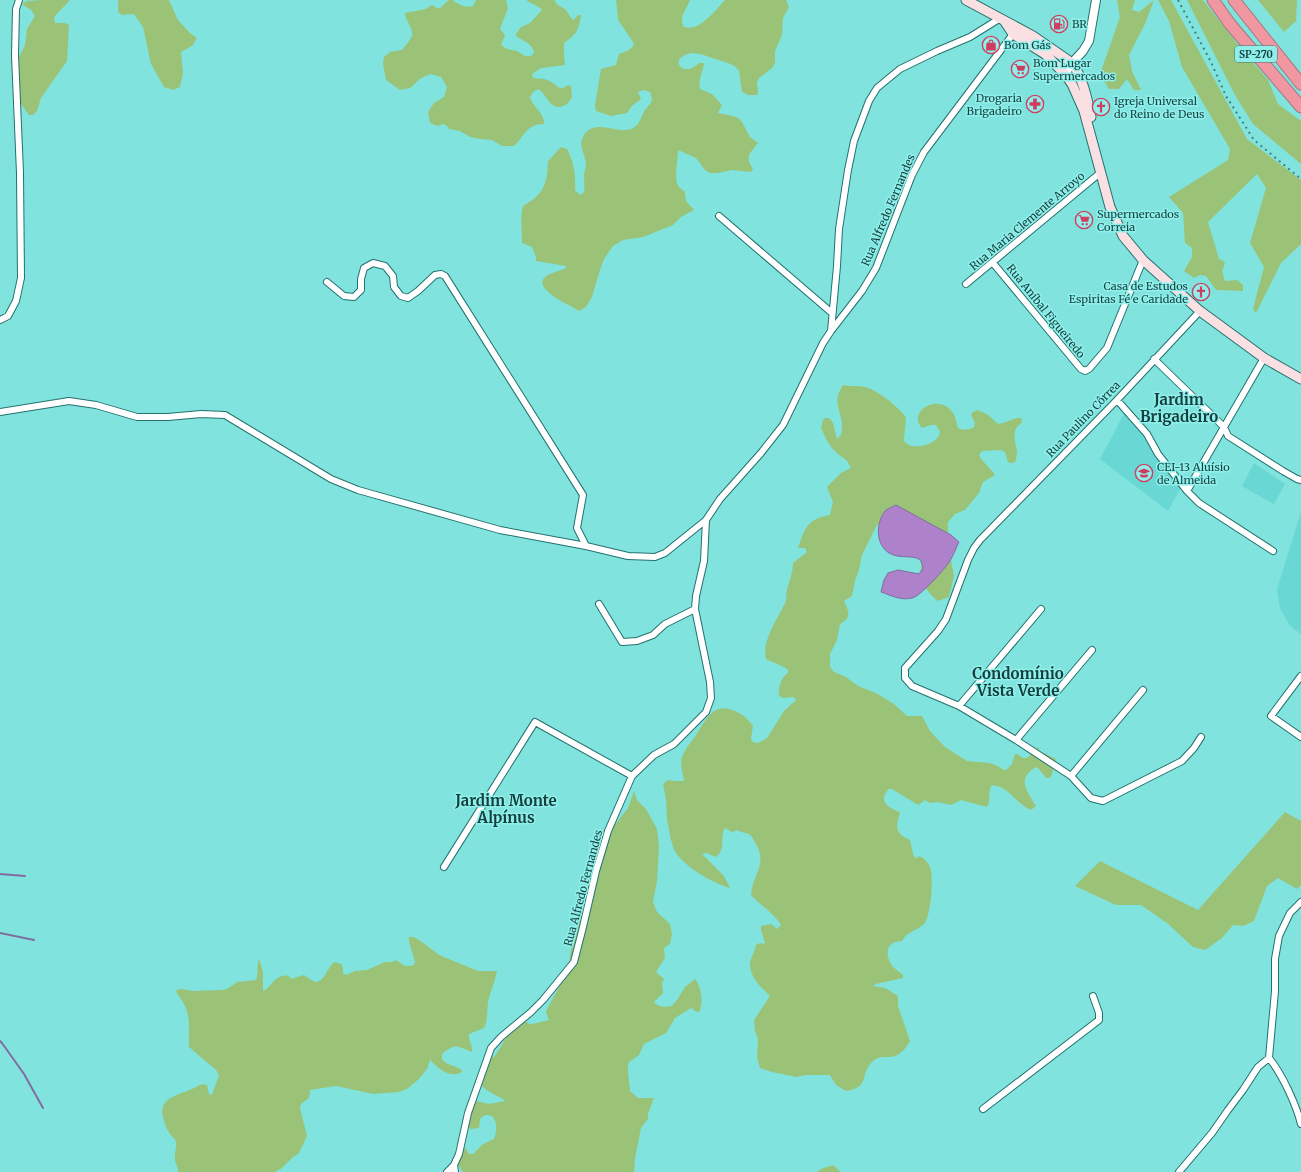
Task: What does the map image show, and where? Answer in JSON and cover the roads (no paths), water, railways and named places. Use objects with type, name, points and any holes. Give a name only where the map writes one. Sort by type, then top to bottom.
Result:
[{"type":"highway","name":"SP-270","points":[[1213,0],[1230,24],[1301,107]]},
{"type":"highway","name":"SP-270","points":[[1234,0],[1301,84]]},
{"type":"main road","points":[[966,0],[1033,36],[1072,63],[1083,85],[1093,124],[1100,173]]},
{"type":"main road","points":[[1002,20],[1013,34],[1045,54],[1065,74],[1072,84],[1084,111],[1110,207],[1123,236],[1143,260],[1200,312],[1264,358],[1301,379]]},
{"type":"street","points":[[0,320],[8,316],[16,301],[21,278],[20,173],[15,55],[16,9],[19,0]]},
{"type":"street","points":[[1065,74],[1089,41],[1096,0]]},
{"type":"street","points":[[831,331],[839,229],[848,170],[854,141],[873,94],[877,88],[900,69],[970,37],[1002,20]]},
{"type":"street","name":"Rua Alfredo Fernandes","points":[[455,1172],[454,1165],[459,1154],[468,1113],[491,1048],[501,1037],[543,1000],[574,962],[596,871],[606,838],[632,776],[654,755],[674,744],[706,712],[711,698],[710,682],[695,609],[696,596],[706,547],[706,520],[720,499],[761,453],[783,425],[819,350],[876,268],[912,175],[924,152],[1013,34]]},
{"type":"street","name":"Rua Maria Clemente Arroyo","points":[[966,284],[1100,173]]},
{"type":"street","points":[[719,216],[832,313]]},
{"type":"street","name":"Rua Aníbal Figueiredo","points":[[993,263],[1081,369],[1085,371],[1089,369],[1107,348],[1143,260]]},
{"type":"street","points":[[326,282],[344,296],[354,297],[361,290],[361,279],[364,268],[373,263],[385,266],[393,276],[394,287],[401,296],[408,298],[435,275],[441,274],[445,276],[583,495],[577,528],[586,546]]},
{"type":"street","name":"Rua Paulino Côrrea","points":[[1200,312],[1154,359],[1117,400],[980,540],[968,560],[946,619],[938,631],[905,668],[905,678],[912,686],[959,706],[1016,740],[1070,776],[1091,798],[1103,801],[1182,761],[1194,748],[1200,737]]},
{"type":"street","points":[[1187,490],[1264,358]]},
{"type":"street","points":[[1154,359],[1224,427],[1228,436],[1283,471],[1301,480]]},
{"type":"street","points":[[1117,400],[1147,434],[1158,454],[1187,490],[1199,502],[1273,551]]},
{"type":"street","points":[[0,412],[69,401],[96,404],[137,416],[201,414],[225,415],[331,479],[358,490],[500,530],[586,546],[628,556],[655,557],[665,553],[676,546],[706,520]]},
{"type":"street","points":[[599,604],[622,642],[637,641],[653,635],[665,624],[695,609]]},
{"type":"street","points":[[959,706],[1041,609]]},
{"type":"street","points":[[1016,740],[1092,650]]},
{"type":"street","points":[[1301,676],[1271,716],[1301,737]]},
{"type":"street","points":[[1070,776],[1143,690]]},
{"type":"street","points":[[444,867],[536,722],[632,776]]},
{"type":"street","points":[[1301,902],[1290,914],[1279,936],[1275,959],[1275,991],[1270,1058],[1297,1110],[1301,1124]]},
{"type":"street","points":[[983,1109],[1099,1020],[1099,1013],[1093,996]]},
{"type":"street","points":[[1179,1172],[1212,1132],[1258,1067],[1270,1058]]},
{"type":"street","points":[[447,1172],[454,1165]]},
{"type":"waterway","points":[[0,874],[25,876]]},
{"type":"waterway","points":[[0,933],[34,940]]},
{"type":"waterway","points":[[0,1041],[24,1074],[43,1108]]},
{"type":"railway","points":[[1178,0],[1211,62],[1226,96],[1254,140],[1301,179]]},
{"type":"place","name":"BR","points":[[1059,24]]},
{"type":"place","name":"Bom Gás","points":[[991,45]]},
{"type":"place","name":"Bom Lugar Supermercados","points":[[1020,69]]},
{"type":"place","name":"Drogaria Brigadeiro","points":[[1035,104]]},
{"type":"place","name":"Igreja Universal do Reino de Deus","points":[[1101,107]]},
{"type":"place","name":"Supermercados Correia","points":[[1084,220]]},
{"type":"place","name":"Casa de Estudos Espiritas Fé e Caridade","points":[[1201,292]]},
{"type":"place","name":"CEI-13 Aluísio de Almeida","points":[[1144,473]]},
{"type":"district","name":"Jardim Brigadeiro","points":[[1179,408]]},
{"type":"district","name":"Condomínio Vista Verde","points":[[1018,682]]},
{"type":"district","name":"Jardim Monte Alpínus","points":[[506,808]]}]
